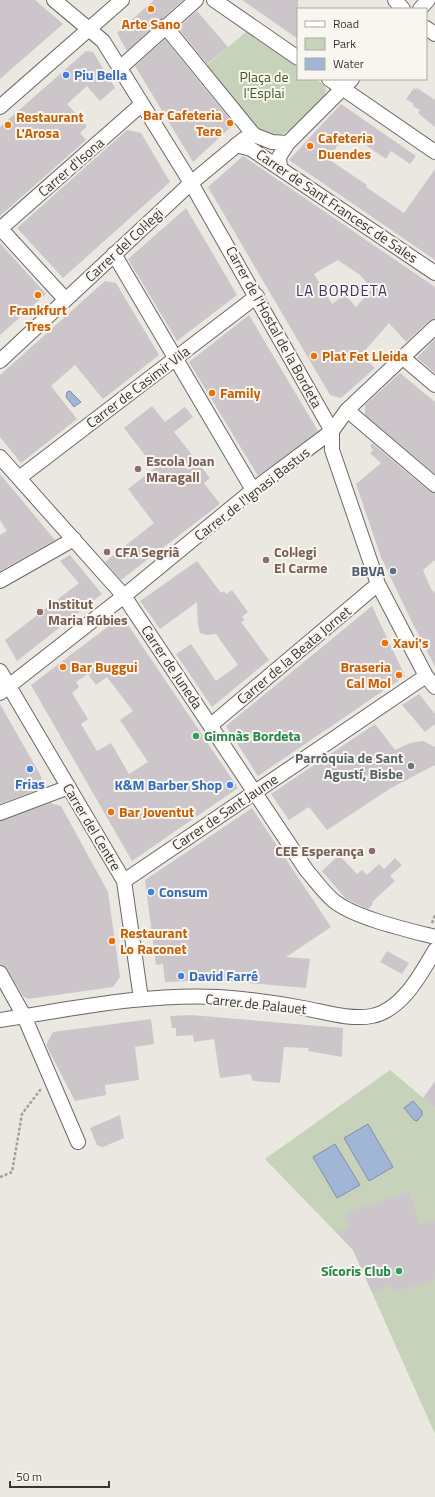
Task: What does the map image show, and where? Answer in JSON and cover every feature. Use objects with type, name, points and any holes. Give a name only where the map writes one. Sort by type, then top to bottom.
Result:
[{"type":"street","name":"Carrer de l'Hostal de la Bordeta","points":[[54,0],[103,41],[191,183],[257,296],[332,431],[332,450],[378,584],[426,676],[435,687]]},
{"type":"street","points":[[0,107],[122,0]]},
{"type":"street","points":[[120,68],[165,26],[196,0]]},
{"type":"street","points":[[214,0],[297,57]]},
{"type":"street","points":[[395,0],[402,8]]},
{"type":"street","points":[[421,8],[428,0]]},
{"type":"street","name":"Carrer de Sant Francesc de Sales","points":[[165,26],[254,135]]},
{"type":"street","points":[[333,80],[347,84],[435,152]]},
{"type":"street","points":[[280,168],[279,157],[288,143],[347,84]]},
{"type":"street","name":"Carrer d'Isona","points":[[0,229],[142,104]]},
{"type":"street","points":[[254,135],[272,142],[288,143]]},
{"type":"street","name":"Carrer del Col·legi","points":[[0,361],[191,183],[236,145],[254,135]]},
{"type":"street","name":"Carrer de Sant Francesc de Sales","points":[[236,145],[251,149],[435,273]]},
{"type":"street","points":[[0,229],[66,299]]},
{"type":"street","points":[[114,254],[253,490]]},
{"type":"street","name":"Carrer de Casimir Vila","points":[[19,478],[257,296]]},
{"type":"street","name":"Carrer de l'Ignasi Bastus","points":[[5,689],[124,596],[253,490],[332,431],[347,410],[435,327]]},
{"type":"street","points":[[402,357],[435,385]]},
{"type":"street","points":[[347,410],[435,485]]},
{"type":"street","name":"Carrer de Juneda","points":[[0,457],[124,596],[307,871],[334,901],[349,910],[402,929],[435,937]]},
{"type":"street","points":[[0,581],[74,540]]},
{"type":"street","name":"Carrer de la Beata Jornet","points":[[211,725],[378,584]]},
{"type":"street","name":"Carrer del Centre","points":[[0,671],[5,689],[69,787],[124,881],[141,999]]},
{"type":"street","name":"Carrer de Sant Jaume","points":[[124,881],[426,676]]},
{"type":"street","points":[[0,813],[69,787]]},
{"type":"street","name":"Carrer de Palauet","points":[[0,1020],[141,999],[219,997],[284,1005],[358,1017],[373,1016],[389,1008],[404,996],[435,950]]},
{"type":"street","points":[[0,973],[24,1016],[78,1142]]},
{"type":"path","points":[[0,1177],[12,1172],[22,1114],[50,1077]]},
{"type":"green space","name":"Plaça de l'Esplai","points":[[247,31],[297,65],[297,80],[318,81],[324,85],[326,89],[324,97],[318,105],[293,128],[284,133],[275,135],[267,134],[244,115],[205,67]]},
{"type":"green space","name":"Sícoris Club","points":[[390,1070],[435,1108],[435,1434],[353,1250],[265,1159]]},
{"type":"water","points":[[70,391],[81,402],[74,407],[66,397],[67,392]]},
{"type":"water","points":[[413,1101],[422,1111],[422,1115],[417,1121],[414,1120],[404,1108]]},
{"type":"water","points":[[368,1124],[393,1167],[369,1181],[344,1138]]},
{"type":"water","points":[[335,1144],[360,1185],[337,1198],[313,1157]]},
{"type":"building","points":[[0,0],[35,0],[63,24],[0,79]]},
{"type":"building","points":[[154,0],[183,0],[127,51],[117,33]]},
{"type":"building","points":[[242,0],[298,0],[297,38]]},
{"type":"building","points":[[197,11],[228,47],[207,64],[178,28]]},
{"type":"building","points":[[165,39],[234,124],[193,162],[135,66]]},
{"type":"building","points":[[86,51],[93,52],[115,88],[100,101],[87,86],[67,104],[87,126],[80,133],[86,140],[0,216],[0,127]]},
{"type":"building","points":[[414,88],[416,90],[417,88],[435,100],[435,127],[418,113],[420,110],[413,106],[414,104],[406,99]]},
{"type":"building","points":[[341,104],[416,156],[410,164],[391,151],[386,159],[347,132],[328,159],[367,185],[366,187],[404,213],[435,169],[435,260],[289,160]]},
{"type":"building","points":[[127,130],[141,133],[170,182],[63,278],[17,228]]},
{"type":"building","points":[[243,156],[435,287],[435,319],[429,321],[406,342],[389,323],[361,355],[375,368],[341,398],[330,395],[208,187]],"holes":[[[338,260],[360,275],[372,289],[356,307],[345,294],[332,304],[314,274]]]},
{"type":"building","points":[[186,208],[237,295],[177,341],[128,259]]},
{"type":"building","points":[[0,243],[46,294],[0,335]]},
{"type":"building","points":[[105,281],[116,283],[159,355],[103,399],[75,365],[51,386],[77,419],[21,463],[0,437],[0,375]]},
{"type":"building","points":[[249,315],[318,431],[258,476],[189,362]]},
{"type":"building","points":[[435,339],[435,373],[417,358]]},
{"type":"building","points":[[400,373],[435,402],[435,474],[365,415],[365,405]]},
{"type":"building","points":[[152,406],[165,422],[185,407],[193,417],[174,432],[210,478],[204,483],[220,504],[121,580],[105,562],[154,523],[128,489],[155,468],[124,428]]},
{"type":"building","points":[[372,443],[429,491],[435,493],[435,560],[423,570],[431,589],[435,593],[435,667],[381,557],[356,484],[381,463],[370,453],[373,450],[370,446]]},
{"type":"building","points":[[0,474],[55,540],[0,571],[0,535],[7,531],[0,520]]},
{"type":"building","points":[[70,555],[102,594],[17,661],[5,640],[79,583],[60,561]]},
{"type":"building","points":[[197,561],[221,593],[224,591],[226,594],[232,590],[248,612],[242,617],[245,620],[241,622],[269,660],[212,707],[176,654],[191,644],[216,681],[238,665],[216,634],[207,635],[200,633],[198,625],[197,602],[160,629],[140,601]]},
{"type":"building","points":[[372,606],[405,676],[258,776],[226,726]]},
{"type":"building","points":[[122,616],[238,788],[132,861],[31,685]],"holes":[[[88,674],[96,685],[107,677],[133,711],[120,720],[148,762],[129,774],[111,743],[97,751],[81,724],[88,719],[72,693],[79,687],[76,682]]]},
{"type":"building","points":[[419,694],[435,714],[435,724],[425,732],[402,705]]},
{"type":"building","points":[[0,704],[42,778],[37,790],[0,804]]},
{"type":"building","points":[[375,724],[395,750],[410,743],[423,741],[435,747],[435,765],[391,788],[327,830],[309,807],[289,820],[271,794]]},
{"type":"building","points":[[50,803],[61,806],[108,892],[120,977],[113,987],[28,999],[23,996],[7,969],[0,965],[0,821]]},
{"type":"building","points":[[252,808],[331,927],[286,957],[310,959],[306,988],[214,980],[165,982],[163,964],[156,965],[145,880]]},
{"type":"building","points":[[339,855],[357,874],[362,870],[367,875],[379,864],[384,869],[395,858],[402,865],[390,876],[395,881],[372,902],[373,904],[368,909],[346,899],[322,871]]},
{"type":"building","points":[[387,951],[409,963],[402,974],[380,962]]},
{"type":"building","points":[[191,1015],[343,1028],[342,1057],[308,1051],[309,1048],[284,1047],[280,1083],[253,1081],[250,1074],[220,1078],[214,1039],[194,1042],[193,1035],[176,1036],[176,1028],[172,1028],[170,1016]]},
{"type":"building","points":[[151,1019],[154,1044],[135,1047],[139,1080],[105,1085],[106,1095],[75,1101],[46,1045],[53,1032]]},
{"type":"building","points":[[435,1081],[435,1108],[423,1098]]},
{"type":"building","points":[[120,1115],[124,1138],[103,1147],[97,1145],[90,1128]]},
{"type":"building","points":[[409,1192],[420,1225],[435,1220],[435,1279],[394,1292],[391,1285],[372,1292],[353,1250],[336,1232],[350,1228],[346,1213]]},
{"type":"place","name":"Arte Sano","points":[[151,9]]},
{"type":"place","name":"Piu Bella","points":[[66,75]]},
{"type":"place","name":"Bar Cafeteria Tere","points":[[230,123]]},
{"type":"place","name":"Restaurant L'Arosa","points":[[8,125]]},
{"type":"place","name":"Cafeteria Duendes","points":[[310,146]]},
{"type":"place","name":"Frankfurt Tres","points":[[38,295]]},
{"type":"place","name":"Plat Fet Lleida","points":[[314,356]]},
{"type":"place","name":"Family","points":[[212,393]]},
{"type":"place","name":"Escola Joan Maragall","points":[[138,469]]},
{"type":"place","name":"CFA Segrià","points":[[107,552]]},
{"type":"place","name":"Col·legi El Carme","points":[[266,560]]},
{"type":"place","name":"BBVA","points":[[393,571]]},
{"type":"place","name":"Institut Maria Rúbies","points":[[40,612]]},
{"type":"place","name":"Xavi's","points":[[385,643]]},
{"type":"place","name":"Bar Buggui","points":[[63,667]]},
{"type":"place","name":"Braseria Cal Mol","points":[[399,675]]},
{"type":"place","name":"Gimnàs Bordeta","points":[[196,736]]},
{"type":"place","name":"Parròquia de Sant Agustí, Bisbe","points":[[411,766]]},
{"type":"place","name":"Frias","points":[[30,769]]},
{"type":"place","name":"K&M Barber Shop","points":[[230,785]]},
{"type":"place","name":"Bar Joventut","points":[[111,812]]},
{"type":"place","name":"CEE Esperança","points":[[372,851]]},
{"type":"place","name":"Consum","points":[[151,892]]},
{"type":"place","name":"Restaurant Lo Raconet","points":[[112,941]]},
{"type":"place","name":"David Farré","points":[[181,976]]},
{"type":"place","name":"Sícoris Club","points":[[399,1271]]},
{"type":"district","name":"LA BORDETA","points":[[342,291]]}]
